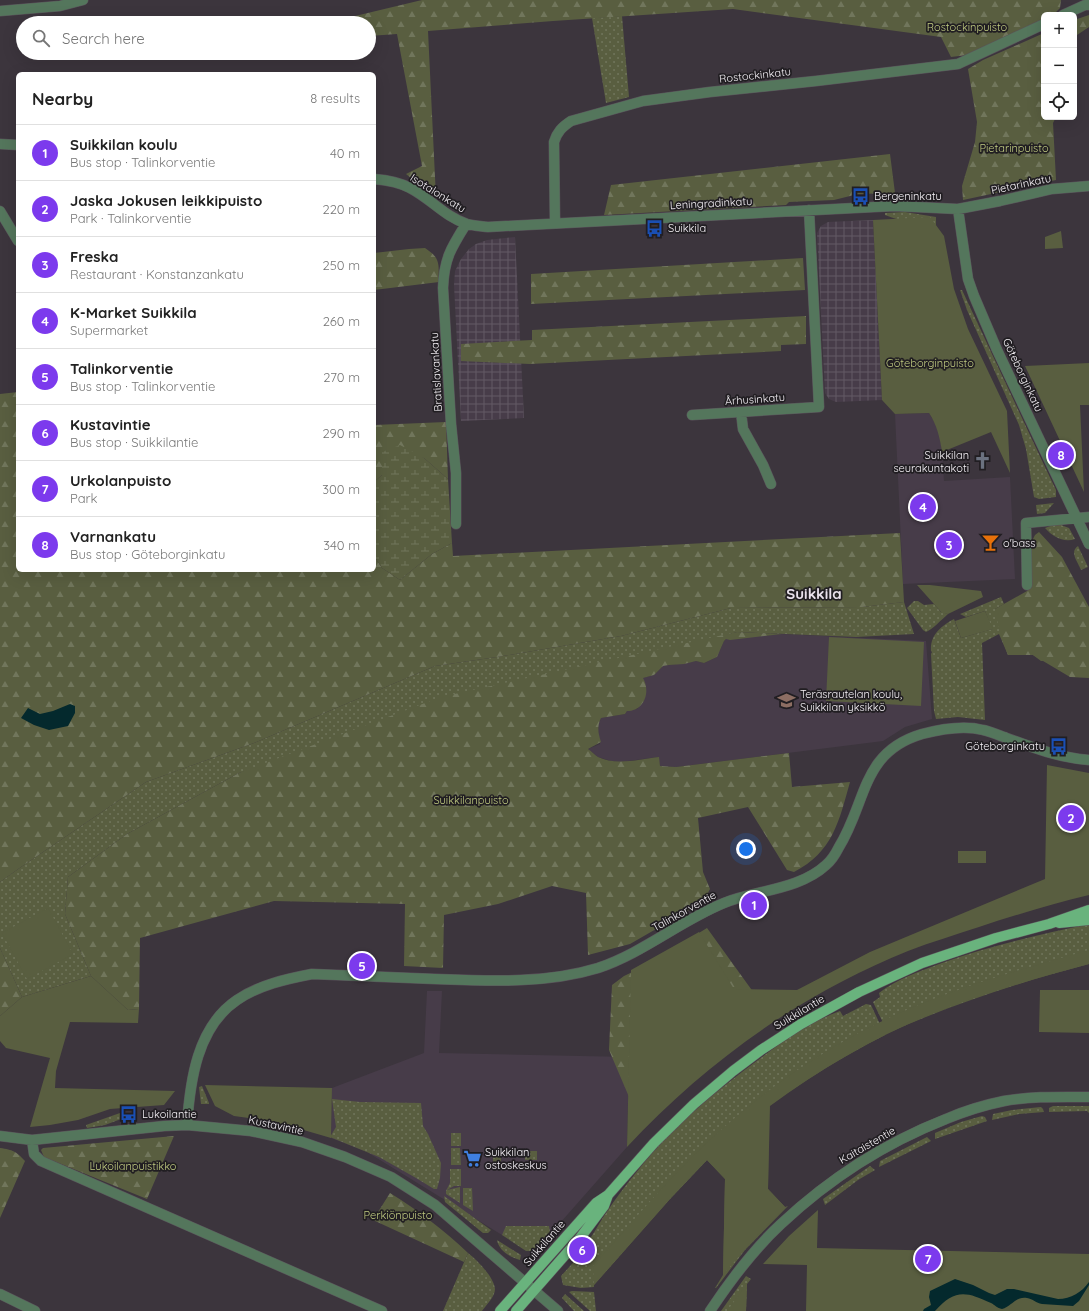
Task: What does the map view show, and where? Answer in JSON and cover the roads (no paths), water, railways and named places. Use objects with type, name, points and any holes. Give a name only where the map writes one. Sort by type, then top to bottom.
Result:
[{"type":"main road","name":"Suikkilantie","points":[[500,1311],[596,1203],[608,1195],[654,1143],[694,1104],[756,1054],[801,1024],[859,992],[922,963],[996,938],[1049,924],[1089,910]]},
{"type":"main road","name":"Suikkilantie","points":[[1049,924],[1089,920]]},
{"type":"main road","name":"Suikkilantie","points":[[516,1311],[580,1238],[604,1206],[608,1195]]},
{"type":"street","points":[[0,11],[60,6],[83,0]]},
{"type":"street","points":[[1069,12],[1085,3]]},
{"type":"street","name":"Rostockinkatu","points":[[556,223],[554,142],[556,134],[561,128],[571,121],[643,101],[958,64],[1041,25]]},
{"type":"street","points":[[0,144],[16,145]]},
{"type":"street","name":"Isotalonkatu","points":[[376,179],[411,188],[452,218],[466,224]]},
{"type":"street","name":"Pietarinkatu","points":[[958,209],[1052,189],[1089,186]]},
{"type":"street","name":"Leningradinkatu","points":[[466,224],[488,227],[894,206],[958,209]]},
{"type":"street","name":"Göteborginkatu","points":[[958,209],[968,279],[974,296],[997,350],[1089,544]]},
{"type":"street","name":"Århusinkatu","points":[[692,415],[819,407],[809,210]]},
{"type":"street","points":[[0,211],[16,238]]},
{"type":"street","name":"Bratislavankatu","points":[[456,524],[456,472],[451,424],[443,288],[447,258],[466,224]]},
{"type":"street","points":[[741,412],[743,429],[772,484]]},
{"type":"street","points":[[1027,585],[1026,523],[1089,517]]},
{"type":"street","name":"Talinkorventie","points":[[187,1125],[188,1106],[197,1058],[204,1038],[221,1015],[237,1000],[268,985],[312,974],[492,981],[544,978],[599,968],[637,951],[712,908],[745,896],[794,883],[819,871],[833,857],[843,841],[873,770],[889,751],[906,740],[934,731],[954,728],[968,728],[983,730],[1064,757],[1089,760]]},
{"type":"street","name":"Kaitaistentie","points":[[710,1311],[730,1282],[780,1224],[843,1173],[870,1156],[929,1125],[972,1109],[1005,1101],[1033,1097],[1089,1097]]},
{"type":"street","name":"Kustavintie","points":[[32,1140],[187,1125],[251,1130],[302,1142],[345,1157],[390,1177],[434,1205],[558,1311]]},
{"type":"street","points":[[0,1136],[32,1140],[34,1154],[41,1161],[382,1311]]},
{"type":"street","points":[[0,1294],[35,1311]]},
{"type":"water","points":[[70,704],[75,706],[75,713],[68,726],[49,730],[34,725],[21,718],[28,708],[40,714],[53,711]]},
{"type":"water","points":[[955,1279],[995,1295],[1007,1289],[1014,1289],[1058,1299],[1072,1296],[1080,1292],[1089,1282],[1089,1285],[1079,1301],[1073,1306],[1042,1304],[1029,1299],[1020,1298],[1002,1309],[974,1296],[961,1294],[948,1299],[935,1311],[923,1311],[931,1305],[929,1297],[930,1291]]},
{"type":"place","name":"Bergeninkatu","points":[[861,196]]},
{"type":"place","name":"Suikkila","points":[[655,228]]},
{"type":"place","name":"Varnankatu","points":[[1061,455]]},
{"type":"place","name":"Suikkilan seurakuntakoti","points":[[982,461]]},
{"type":"place","name":"K-Market Suikkila","points":[[923,507]]},
{"type":"place","name":"o'bass","points":[[990,543]]},
{"type":"place","name":"Freska","points":[[949,545]]},
{"type":"place","name":"Teräsrautelan koulu, Suikkilan yksikkö","points":[[787,700]]},
{"type":"place","name":"Göteborginkatu","points":[[1058,746]]},
{"type":"place","name":"Jaska Jokusen leikkipuisto","points":[[1071,818]]},
{"type":"place","name":"Suikkilan koulu","points":[[754,905]]},
{"type":"place","name":"Talinkorventie","points":[[362,966]]},
{"type":"place","name":"Lukoilantie","points":[[129,1114]]},
{"type":"place","name":"Suikkilan ostoskeskus","points":[[472,1158]]},
{"type":"place","name":"Kustavintie","points":[[582,1250]]},
{"type":"place","name":"Urkolanpuisto","points":[[928,1259]]},
{"type":"district","name":"Suikkila","points":[[814,594]]},
{"type":"park label","name":"Rostockinpuisto","points":[[967,27]]},
{"type":"park label","name":"Pietarinpuisto","points":[[1014,148]]},
{"type":"park label","name":"Göteborginpuisto","points":[[930,363]]},
{"type":"park label","name":"Suikkilanpuisto","points":[[471,800]]},
{"type":"park label","name":"Lukoilanpuistikko","points":[[133,1166]]},
{"type":"park label","name":"Perkiönpuisto","points":[[398,1215]]}]
